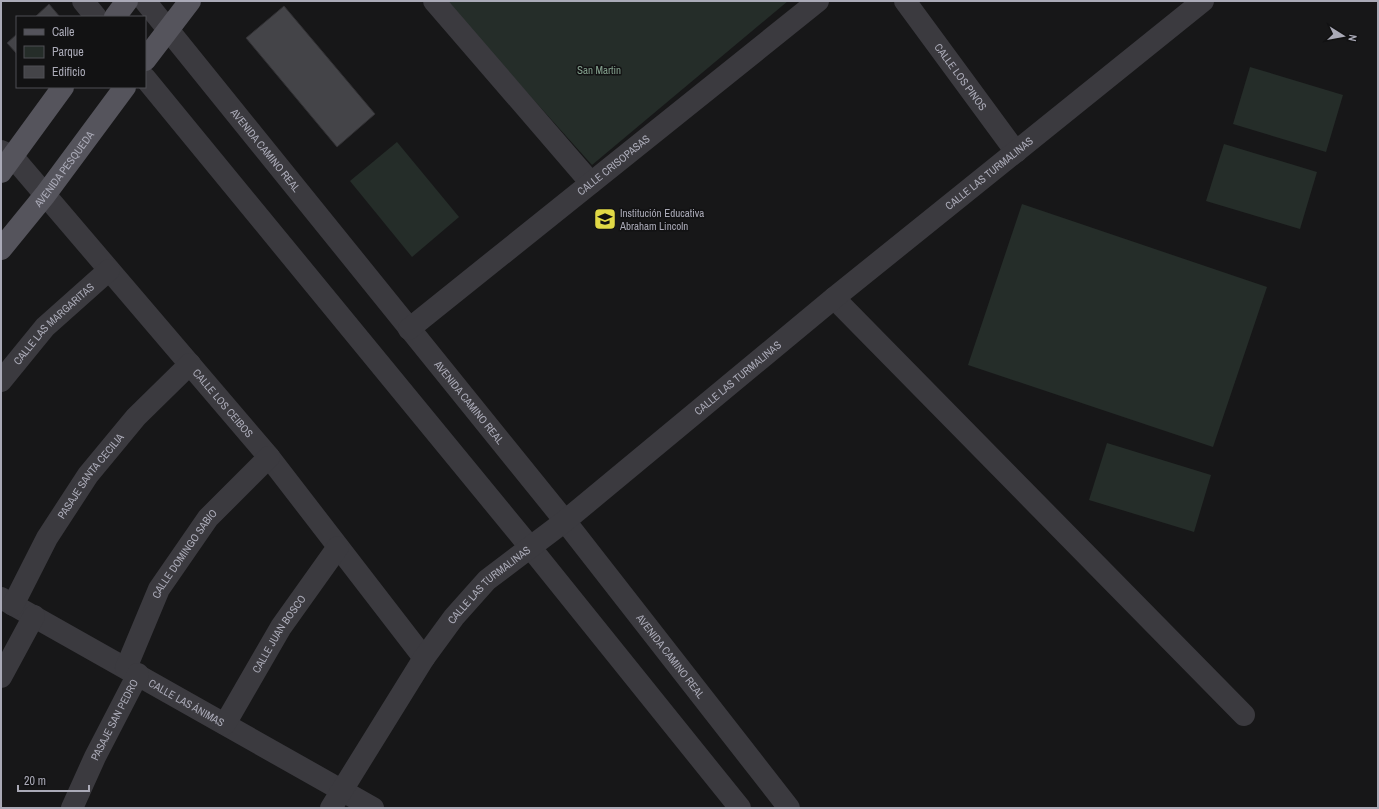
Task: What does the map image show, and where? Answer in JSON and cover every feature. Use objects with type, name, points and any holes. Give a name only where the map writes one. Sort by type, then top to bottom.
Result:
[{"type":"main road","points":[[116,16],[128,1]]},
{"type":"main road","points":[[146,59],[190,1]]},
{"type":"main road","points":[[5,160],[62,88]]},
{"type":"main road","name":"AVENIDA PESQUEDA","points":[[1,249],[45,195],[124,88]]},
{"type":"street","points":[[83,1],[95,16]]},
{"type":"street","name":"AVENIDA CAMINO REAL","points":[[144,1],[565,521],[790,808]]},
{"type":"street","points":[[434,1],[591,183]]},
{"type":"street","name":"CALLE CRISOPASAS","points":[[409,329],[818,1]]},
{"type":"street","name":"CALLE LOS PINOS","points":[[905,1],[1016,152]]},
{"type":"street","name":"CALLE LAS TURMALINAS","points":[[336,799],[424,658],[454,617],[487,580],[565,521],[834,298],[1203,1]]},
{"type":"street","points":[[146,79],[530,547],[740,808]]},
{"type":"street","name":"CALLE LOS CEIBOS","points":[[5,160],[45,195],[269,457],[424,658]]},
{"type":"street","name":"CALLE LAS MARGARITAS","points":[[1,381],[45,327],[109,270]]},
{"type":"street","points":[[834,298],[1244,715]]},
{"type":"street","name":"PASAJE SANTA CECILIA","points":[[7,601],[88,475],[136,417],[190,364]]},
{"type":"street","name":"CALLE DOMINGO SABIO","points":[[132,671],[159,589],[208,518],[269,457]]},
{"type":"street","name":"CALLE JUAN BOSCO","points":[[225,724],[281,627],[338,547]]},
{"type":"street","name":"CALLE LAS ÁNIMAS","points":[[7,601],[225,724],[336,799],[373,808]]},
{"type":"street","points":[[1,677],[34,616]]},
{"type":"street","name":"PASAJE SAN PEDRO","points":[[72,808],[132,671]]},
{"type":"green space","name":"San Martin","points":[[446,1],[788,1],[592,165]]},
{"type":"green space","points":[[1250,67],[1343,95],[1326,152],[1233,124]]},
{"type":"green space","points":[[397,142],[459,217],[412,257],[350,181]]},
{"type":"green space","points":[[1224,144],[1317,172],[1300,229],[1206,201]]},
{"type":"green space","points":[[1022,204],[1267,287],[1213,447],[968,365]]},
{"type":"green space","points":[[1107,443],[1211,475],[1194,532],[1089,500]]},
{"type":"building","points":[[49,4],[59,16],[36,16]]},
{"type":"building","points":[[284,6],[375,114],[337,147],[246,38]]},
{"type":"building","points":[[16,35],[16,53],[7,43]]},
{"type":"place","name":"Institución Educativa Abraham Lincoln","points":[[605,219]]}]
